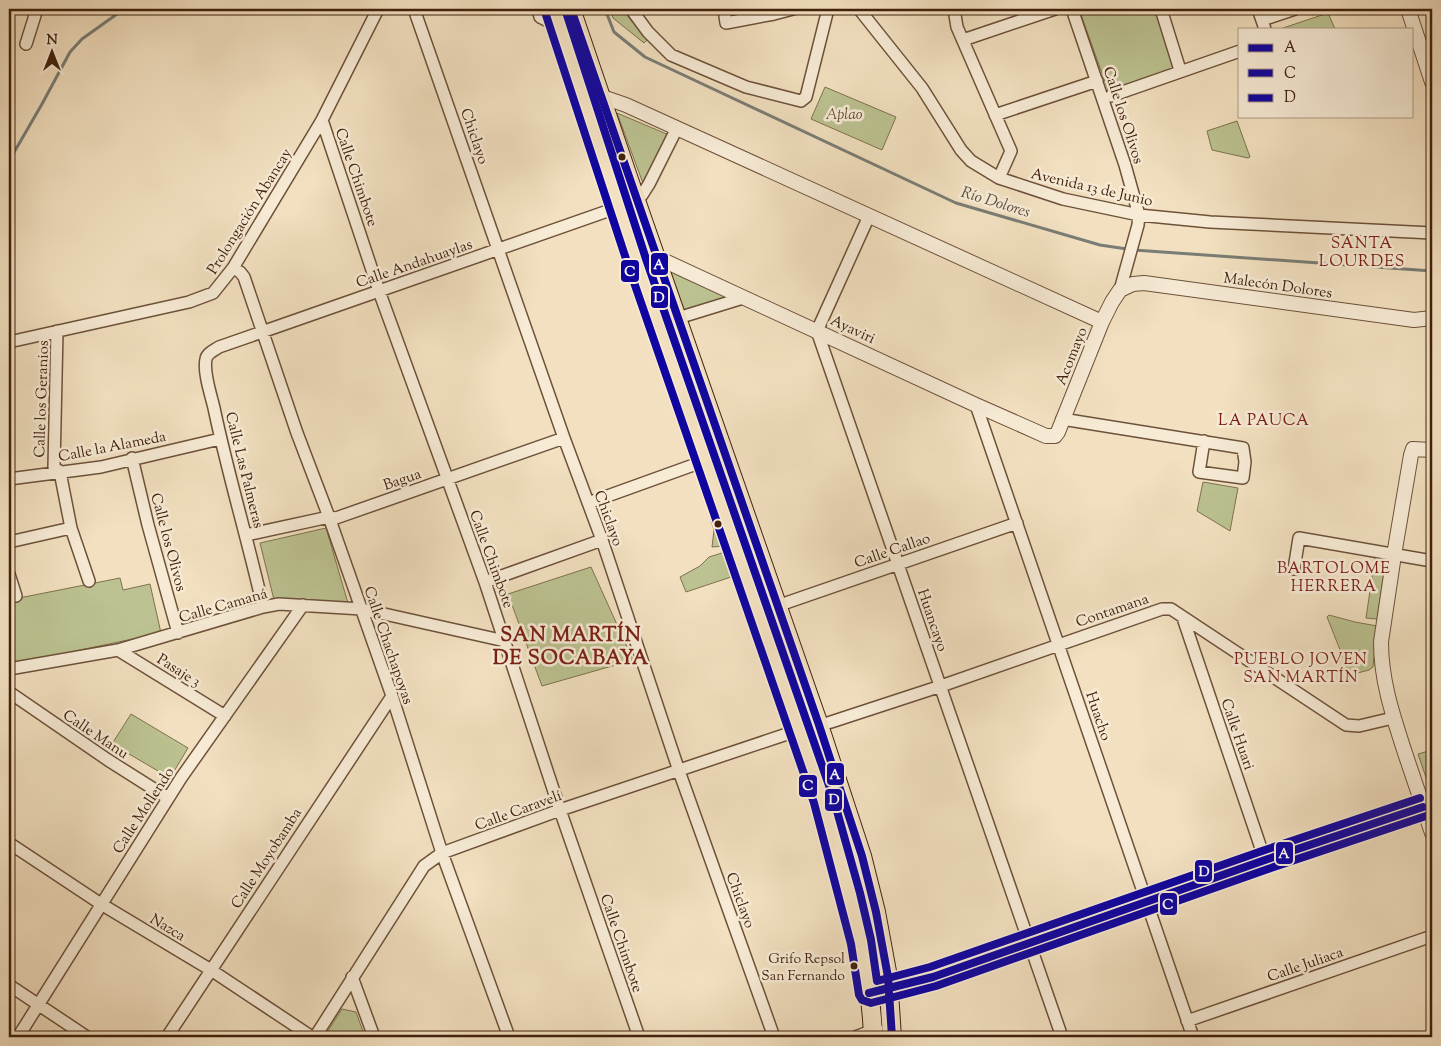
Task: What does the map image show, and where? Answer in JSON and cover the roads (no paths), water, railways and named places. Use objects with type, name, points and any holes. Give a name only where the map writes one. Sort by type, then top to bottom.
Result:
[{"type":"main road","points":[[555,9],[637,262],[824,800],[861,942],[869,993],[872,1034]]},
{"type":"main road","points":[[571,9],[819,725],[868,876],[889,989],[891,1031]]},
{"type":"street","points":[[26,44],[37,9]]},
{"type":"street","name":"Prolongación Abancay","points":[[9,342],[207,297],[219,289],[322,120],[378,9]]},
{"type":"street","name":"Chiclayo","points":[[414,9],[564,438],[602,540],[679,771],[774,1037]]},
{"type":"street","points":[[538,9],[540,17],[562,28]]},
{"type":"street","points":[[631,9],[648,32],[671,55],[746,87],[802,101],[806,97],[828,9]]},
{"type":"street","points":[[724,9],[726,23],[793,9]]},
{"type":"street","name":"Avenida 13 de Junio","points":[[859,9],[922,88],[961,150],[971,160],[999,178],[1138,220],[1219,222],[1432,233]]},
{"type":"street","points":[[954,9],[957,27],[1011,151],[999,178]]},
{"type":"street","points":[[963,40],[1055,9]]},
{"type":"street","name":"Calle los Olivos","points":[[1072,9],[1125,165],[1138,220]]},
{"type":"street","points":[[1161,9],[1180,70]]},
{"type":"street","points":[[1262,19],[1295,9]]},
{"type":"street","points":[[1408,9],[1432,82]]},
{"type":"street","points":[[1111,96],[1176,74],[1180,70],[1238,52]]},
{"type":"street","points":[[995,115],[1097,81]]},
{"type":"street","points":[[582,92],[626,104],[1102,322]]},
{"type":"street","name":"Calle Chimbote","points":[[322,120],[379,291],[485,582],[560,810],[639,1037]]},
{"type":"street","points":[[636,198],[642,195],[649,184],[677,128]]},
{"type":"street","name":"Calle Andahuaylas","points":[[220,347],[619,207]]},
{"type":"street","points":[[817,331],[869,216]]},
{"type":"street","points":[[1120,290],[1138,220]]},
{"type":"street","points":[[637,262],[656,256]]},
{"type":"street","name":"Ayaviri","points":[[656,256],[976,405],[1046,436],[1054,436]]},
{"type":"street","name":"Calle Chachapoyas","points":[[233,268],[244,276],[262,332],[392,696],[442,854],[509,1037]]},
{"type":"street","name":"Malecón Dolores","points":[[1120,290],[1133,284],[1144,283],[1414,320],[1432,318]]},
{"type":"street","name":"Acomayo","points":[[1054,436],[1058,432],[1102,322],[1120,290]]},
{"type":"street","points":[[678,318],[743,298]]},
{"type":"street","name":"Calle los Geranios","points":[[58,331],[54,467],[60,472],[71,528],[89,581]]},
{"type":"street","name":"Huancayo","points":[[817,331],[1062,1037]]},
{"type":"street","name":"Calle Las Palmeras","points":[[220,347],[208,356],[206,361],[208,382],[220,439],[263,607]]},
{"type":"street","name":"Huacho","points":[[976,405],[1193,1037]]},
{"type":"street","points":[[1062,419],[1204,441],[1244,448],[1245,462],[1242,478],[1199,472],[1204,441]]},
{"type":"street","name":"Bagua","points":[[246,535],[329,517],[336,518],[564,438]]},
{"type":"street","name":"Calle la Alameda","points":[[9,479],[101,467],[132,458],[220,439]]},
{"type":"street","points":[[1432,450],[1413,449],[1406,480],[1381,642],[1382,675],[1393,718],[1428,806],[1432,833]]},
{"type":"street","points":[[588,502],[724,454]]},
{"type":"street","name":"Calle los Olivos","points":[[132,458],[148,525],[178,633]]},
{"type":"street","name":"Calle Callao","points":[[777,606],[1017,523]]},
{"type":"street","points":[[9,542],[71,528]]},
{"type":"street","points":[[1294,569],[1299,538],[1432,561]]},
{"type":"street","points":[[485,582],[602,540]]},
{"type":"street","points":[[9,574],[16,596]]},
{"type":"street","name":"Calle Camaná","points":[[9,670],[118,650],[263,607],[279,604],[362,609],[505,641]]},
{"type":"street","name":"Calle Mollendo","points":[[18,1037],[168,798],[302,605]]},
{"type":"street","name":"Contamana","points":[[819,725],[940,686],[1162,609],[1171,609],[1346,725],[1359,726],[1393,718]]},
{"type":"street","name":"Calle Huari","points":[[1183,618],[1265,860]]},
{"type":"street","name":"Pasaje 3","points":[[118,650],[225,716]]},
{"type":"street","name":"Calle Manu","points":[[9,692],[108,760],[168,798]]},
{"type":"street","name":"Calle Moyobamba","points":[[167,1037],[392,696]]},
{"type":"street","name":"Calle Caravelí","points":[[314,1037],[424,866],[442,854],[560,810],[819,725]]},
{"type":"street","points":[[869,993],[933,977],[1146,901],[1428,806]]},
{"type":"street","name":"Nazca","points":[[9,843],[101,904],[210,970],[314,1037]]},
{"type":"street","name":"Calle Juliaca","points":[[1187,1021],[1432,936]]},
{"type":"street","points":[[352,977],[374,1037]]},
{"type":"street","points":[[9,985],[87,1037]]},
{"type":"street","points":[[855,1037],[891,1031]]},
{"type":"waterway","name":"Río Dolores","points":[[9,161],[70,52],[82,39],[124,9]]},
{"type":"waterway","name":"Río Dolores","points":[[605,9],[614,32],[645,57],[956,203],[1100,245],[1127,249]]},
{"type":"waterway","name":"Río Dolores","points":[[1134,250],[1432,271]]},
{"type":"place","name":"Grifo Repsol San Fernando","points":[[854,966]]},
{"type":"district","name":"SANTA LOURDES","points":[[1362,251]]},
{"type":"district","name":"LA PAUCA","points":[[1264,419]]},
{"type":"district","name":"BARTOLOME HERRERA","points":[[1334,576]]},
{"type":"district","name":"SAN MARTÍN DE SOCABAYA","points":[[571,646]]},
{"type":"district","name":"PUEBLO JOVEN SAN MARTÍN","points":[[1301,667]]},
{"type":"park label","name":"Aplao","points":[[844,114]]}]
